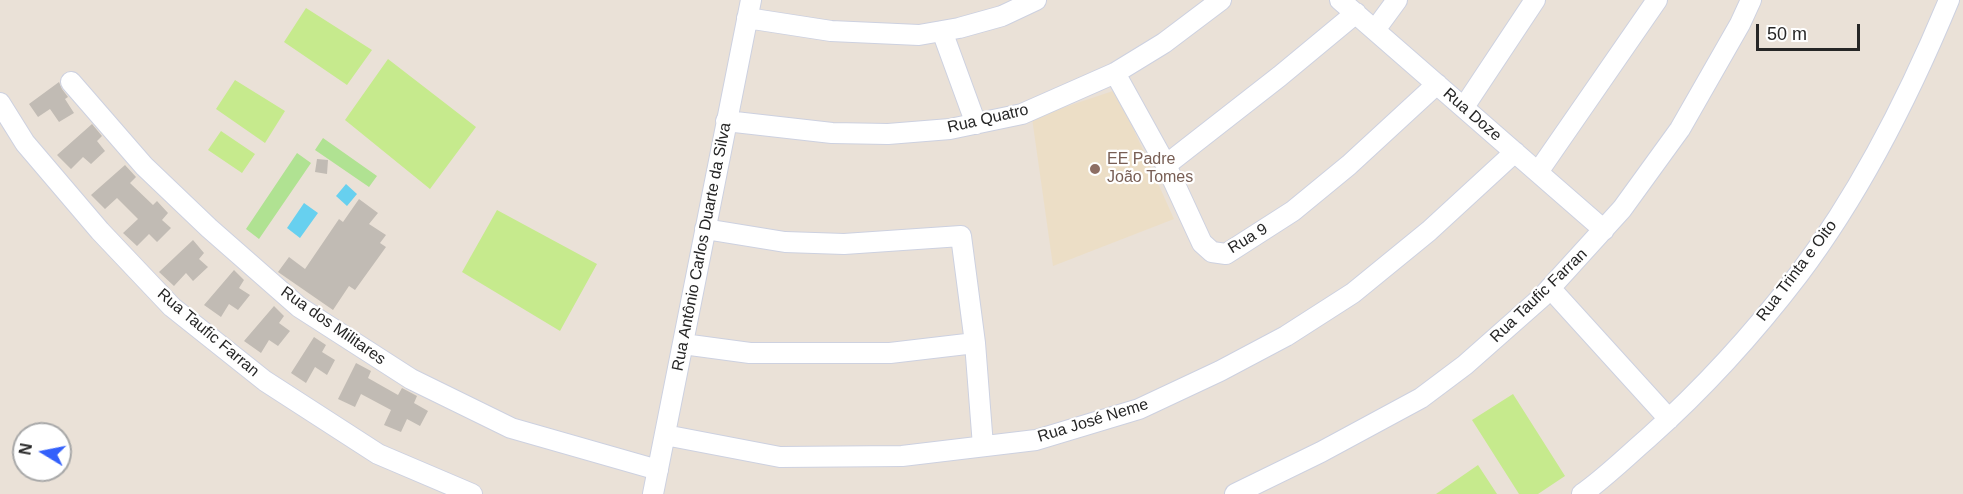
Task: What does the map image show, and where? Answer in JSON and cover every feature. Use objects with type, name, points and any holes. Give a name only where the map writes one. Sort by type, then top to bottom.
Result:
[{"type":"street","points":[[749,9],[831,31],[919,35],[959,28],[999,8],[1036,0]]},
{"type":"street","name":"Rua Quatro","points":[[726,121],[831,133],[888,134],[950,129],[1022,114],[1115,72],[1164,43],[1221,0]]},
{"type":"street","name":"Rua Doze","points":[[1340,0],[1604,230]]},
{"type":"street","points":[[1375,30],[1396,0]]},
{"type":"street","points":[[1464,107],[1535,0]]},
{"type":"street","points":[[1538,172],[1657,0]]},
{"type":"street","name":"Rua Taufic Farran","points":[[1234,494],[1322,452],[1421,398],[1465,365],[1550,288],[1604,230],[1680,129],[1740,24],[1751,0]]},
{"type":"street","name":"Rua Trinta e Oito","points":[[1591,491],[1689,401],[1799,274],[1842,210],[1896,112],[1932,42],[1949,0]]},
{"type":"street","name":"Rua Antônio Carlos Duarte da Silva","points":[[653,494],[749,9]]},
{"type":"street","points":[[1166,165],[1356,13]]},
{"type":"street","points":[[942,31],[976,124]]},
{"type":"street","name":"Rua 9","points":[[1115,72],[1166,165],[1202,243],[1212,252],[1226,254],[1293,211],[1349,165],[1437,84]]},
{"type":"street","name":"Rua dos Militares","points":[[72,82],[144,166],[209,228],[299,306],[411,379],[511,428],[658,470]]},
{"type":"street","name":"Rua Taufic Farran","points":[[0,103],[26,143],[100,231],[172,307],[265,381],[378,454],[472,494]]},
{"type":"street","name":"Rua José Neme","points":[[665,435],[780,457],[902,456],[1036,440],[1139,409],[1220,371],[1286,336],[1353,293],[1428,231],[1515,152]]},
{"type":"street","points":[[705,229],[785,242],[844,244],[961,236],[975,343],[983,446]]},
{"type":"street","points":[[1550,288],[1669,419]]},
{"type":"street","points":[[682,344],[750,353],[890,353],[975,343]]},
{"type":"shaded area","name":"EE Padre João Tomes","points":[[1116,90],[1174,219],[1053,266],[1032,118]]},
{"type":"green space","points":[[306,8],[372,50],[347,85],[284,42]]},
{"type":"green space","points":[[388,59],[476,127],[430,189],[345,120]]},
{"type":"green space","points":[[235,80],[285,111],[265,143],[216,109]]},
{"type":"green space","points":[[221,131],[255,154],[242,173],[208,150]]},
{"type":"green space","points":[[323,138],[377,176],[369,187],[315,150]]},
{"type":"green space","points":[[297,153],[311,163],[259,239],[246,229]]},
{"type":"green space","points":[[497,210],[597,264],[560,331],[462,272]]},
{"type":"green space","points":[[1513,394],[1565,476],[1538,494],[1519,494],[1472,420]]},
{"type":"green space","points":[[1478,465],[1497,494],[1436,494]]},
{"type":"water","points":[[346,184],[357,194],[347,206],[336,196]]},
{"type":"water","points":[[304,203],[318,213],[300,238],[287,228]]},
{"type":"building","points":[[59,82],[68,97],[65,99],[74,113],[59,122],[50,109],[38,117],[29,104]]},
{"type":"building","points":[[92,124],[102,136],[97,141],[105,151],[91,164],[83,157],[71,169],[57,155]]},
{"type":"building","points":[[317,159],[328,160],[327,174],[315,172]]},
{"type":"building","points":[[125,165],[136,177],[130,183],[153,205],[157,201],[168,213],[162,220],[171,228],[157,242],[149,234],[137,246],[123,233],[138,219],[117,198],[105,209],[91,195]]},
{"type":"building","points":[[359,199],[378,213],[369,224],[386,235],[380,243],[386,247],[355,290],[349,286],[333,310],[278,272],[289,257],[305,269],[339,219],[343,222]]},
{"type":"building","points":[[193,240],[204,253],[199,259],[208,267],[193,281],[186,273],[174,286],[159,272]]},
{"type":"building","points":[[234,270],[244,280],[239,288],[250,295],[238,310],[229,304],[221,317],[204,305]]},
{"type":"building","points":[[274,306],[284,316],[279,323],[290,331],[278,346],[269,340],[261,353],[244,341]]},
{"type":"building","points":[[314,337],[326,345],[322,352],[335,360],[327,375],[315,367],[306,383],[291,373]]},
{"type":"building","points":[[356,363],[371,371],[368,378],[398,395],[402,388],[417,396],[414,403],[428,411],[420,426],[407,419],[401,432],[384,425],[391,410],[361,394],[355,407],[338,399]]},
{"type":"place","name":"EE Padre João Tomes","points":[[1095,169]]}]
